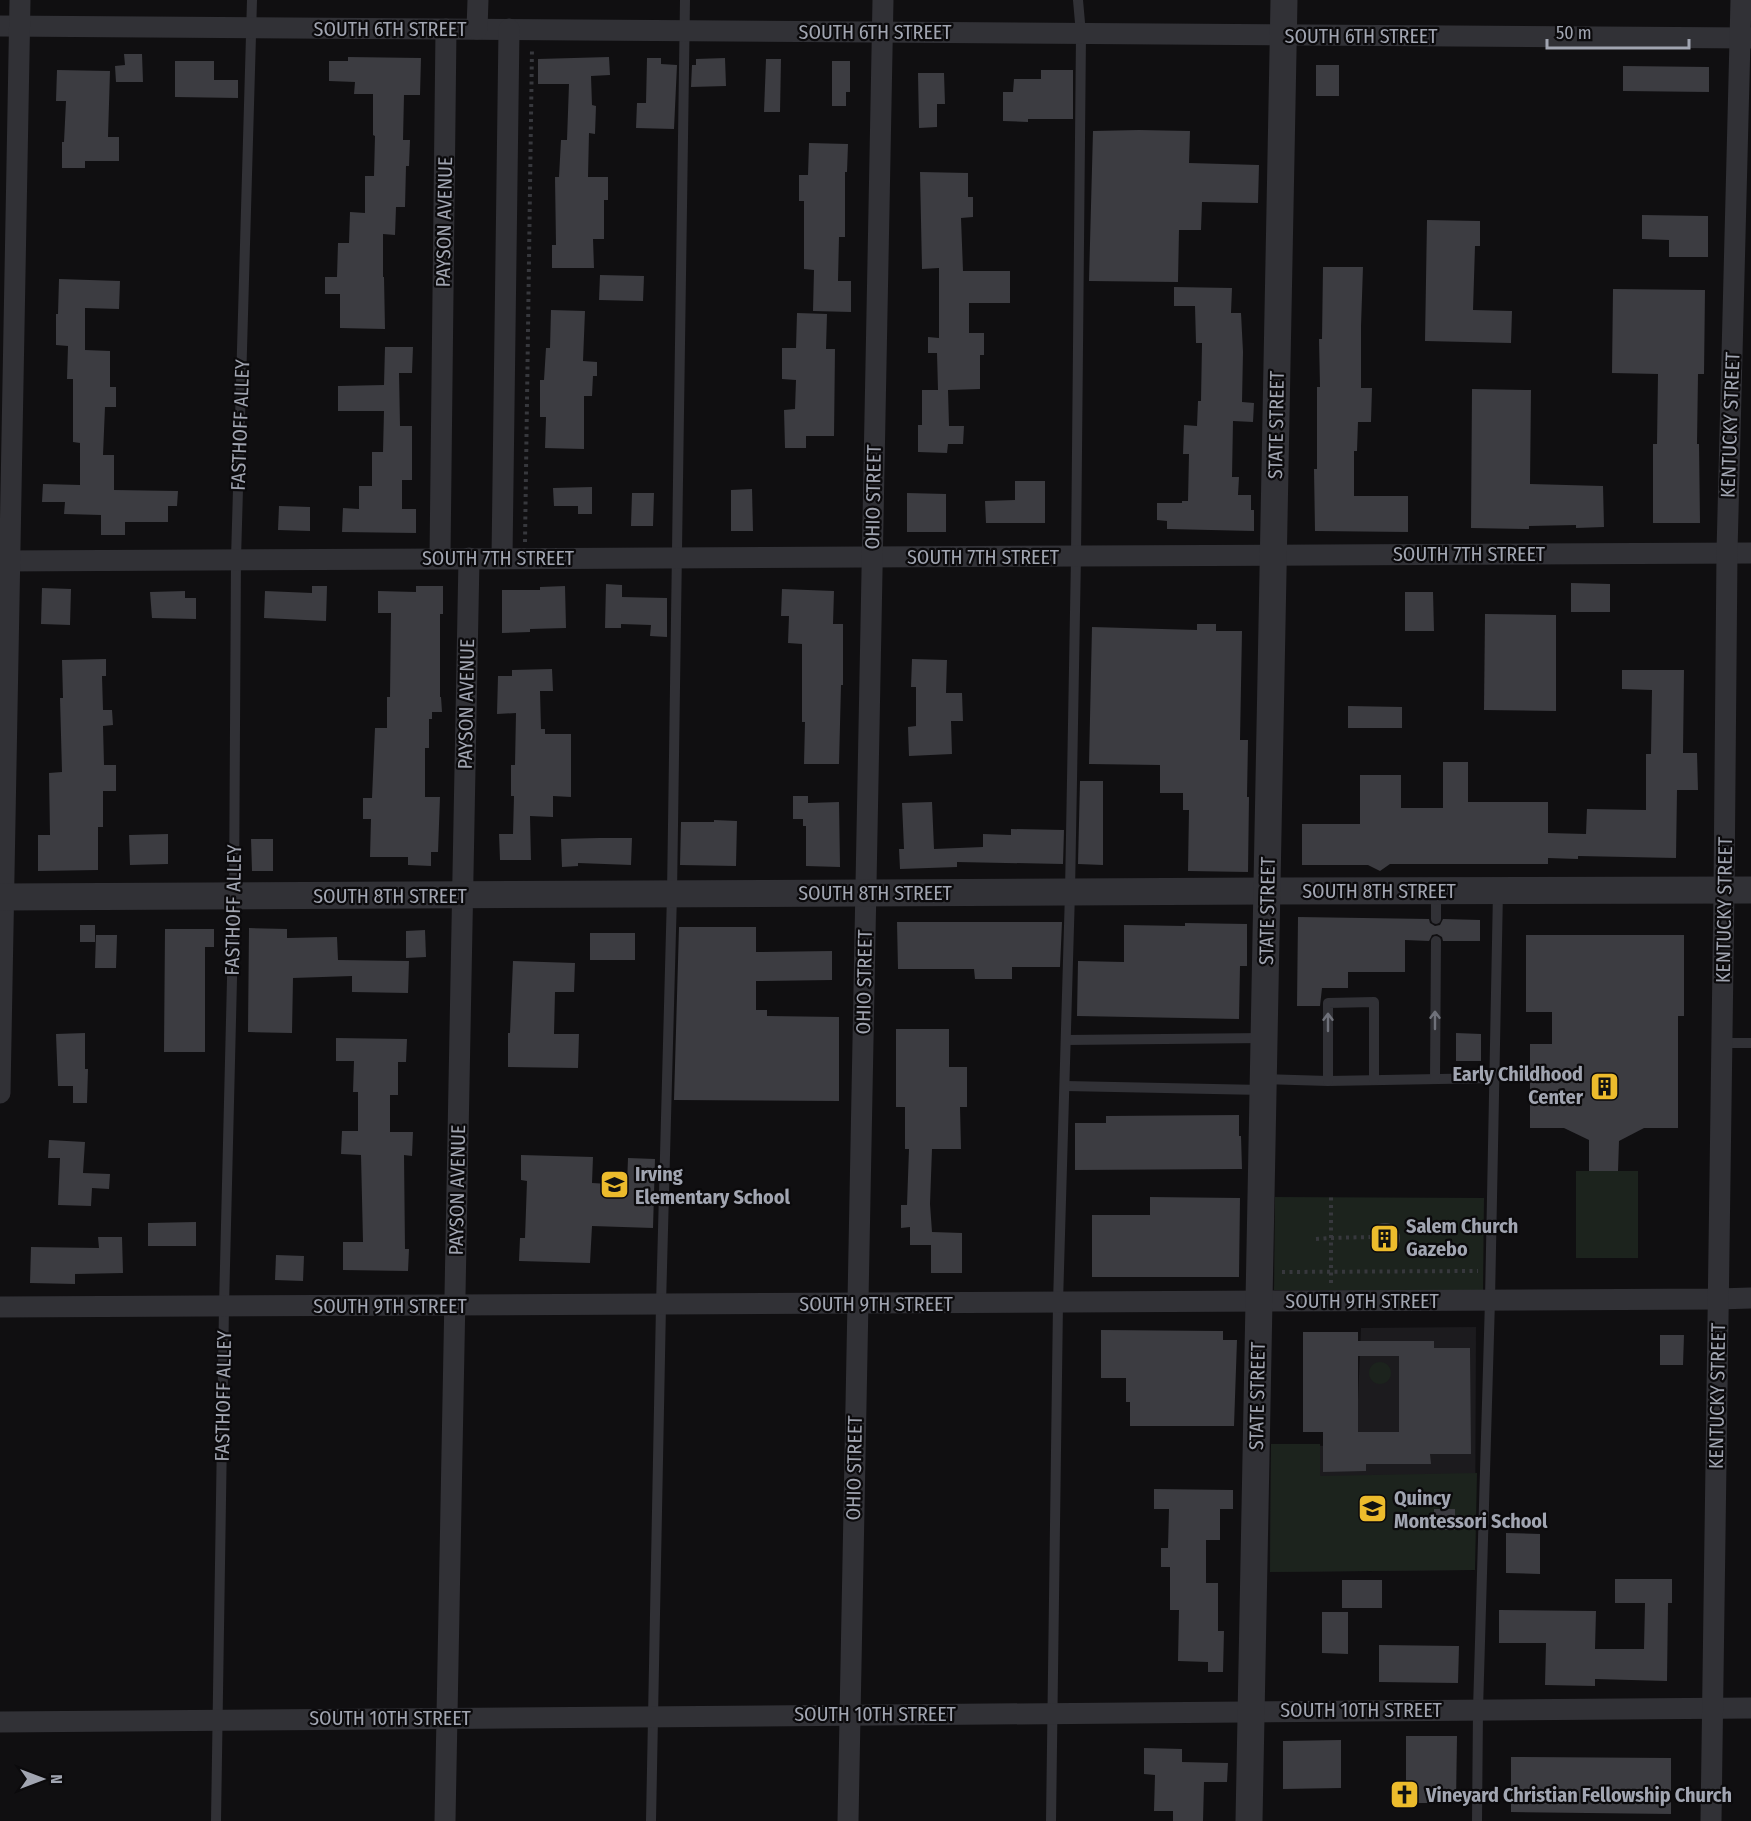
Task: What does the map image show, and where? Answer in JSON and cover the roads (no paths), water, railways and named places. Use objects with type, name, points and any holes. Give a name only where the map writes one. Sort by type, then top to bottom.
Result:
[{"type":"street","points":[[0,1093],[10,26],[20,0]]},
{"type":"street","points":[[477,29],[478,0]]},
{"type":"street","name":"OHIO STREET","points":[[848,1821],[883,0]]},
{"type":"street","name":"STATE STREET","points":[[1249,1821],[1284,0]]},
{"type":"street","name":"KENTUCKY STREET","points":[[1711,1821],[1727,552],[1746,38],[1741,0]]},
{"type":"street","name":"SOUTH 6TH STREET","points":[[10,26],[1746,38]]},
{"type":"street","name":"PAYSON AVENUE","points":[[440,558],[446,29]]},
{"type":"street","points":[[502,558],[509,29]]},
{"type":"street","name":"SOUTH 7TH STREET","points":[[5,561],[1751,553]]},
{"type":"street","name":"PAYSON AVENUE","points":[[445,1821],[469,558]]},
{"type":"street","name":"SOUTH 8TH STREET","points":[[2,897],[1751,890]]},
{"type":"street","name":"SOUTH 9TH STREET","points":[[0,1307],[1751,1298]]},
{"type":"street","name":"SOUTH 10TH STREET","points":[[0,1722],[1751,1708]]},
{"type":"lane","name":"FASTHOFF ALLEY","points":[[216,1821],[224,1307],[234,897],[236,559],[252,0]]},
{"type":"lane","points":[[651,1821],[672,894],[685,0]]},
{"type":"lane","points":[[1050,1821],[1058,1303],[1070,892],[1076,556],[1081,34],[1078,0]]},
{"type":"lane","points":[[1436,891],[1436,919]]},
{"type":"lane","points":[[1477,1821],[1498,891]]},
{"type":"lane","points":[[1435,1079],[1436,941]]},
{"type":"lane","points":[[1328,1081],[1328,1003],[1374,1002],[1374,1080]]},
{"type":"lane","points":[[1066,1040],[1264,1038]]},
{"type":"lane","points":[[1721,1043],[1751,1043]]},
{"type":"lane","points":[[1065,1086],[1494,1078]]},
{"type":"place","name":"Early Childhood Center","points":[[1604,1086]]},
{"type":"place","name":"Irving Elementary School","points":[[614,1185]]},
{"type":"place","name":"Salem Church Gazebo","points":[[1385,1238]]},
{"type":"place","name":"Quincy Montessori School","points":[[1373,1509]]},
{"type":"place","name":"Vineyard Christian Fellowship Church","points":[[1405,1795]]}]
